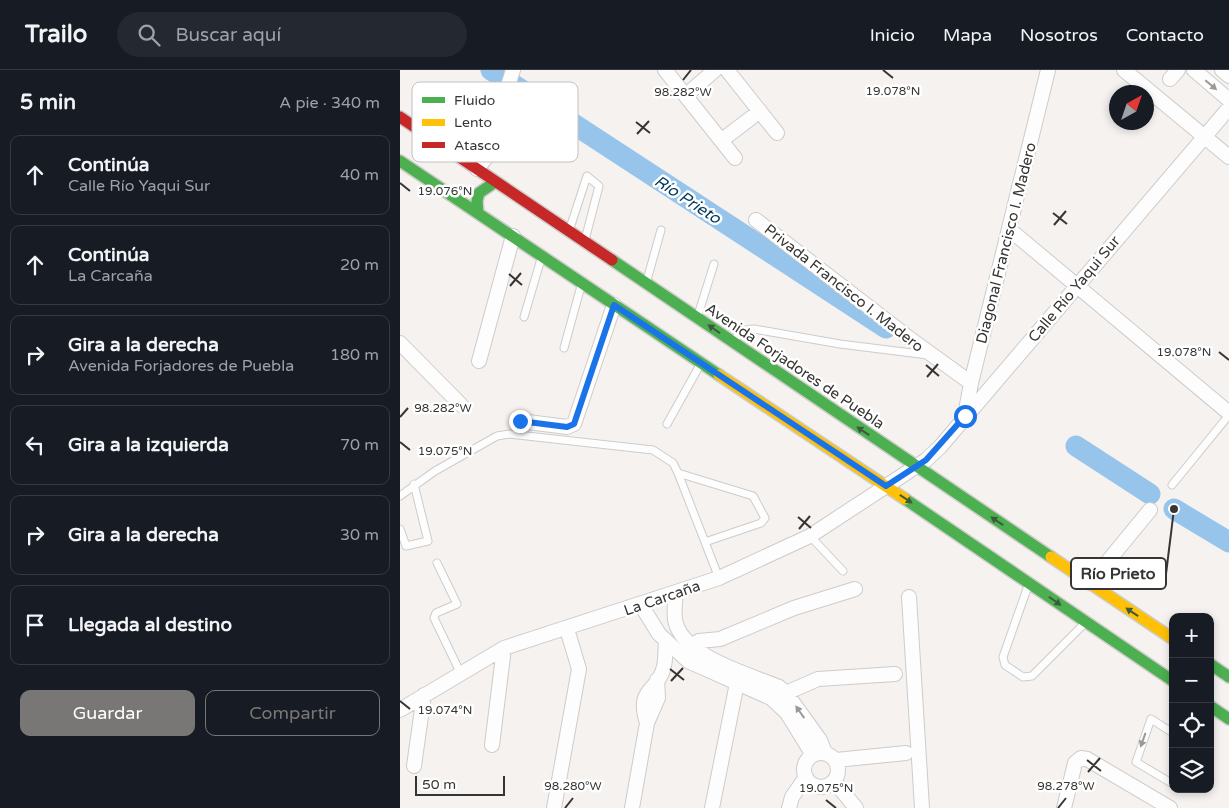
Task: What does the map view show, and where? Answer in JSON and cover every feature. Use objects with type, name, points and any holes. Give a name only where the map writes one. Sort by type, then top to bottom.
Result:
[{"type":"main road","name":"Avenida Forjadores de Puebla","points":[[400,117],[412,127]]},
{"type":"main road","points":[[400,161],[886,486],[1169,678]]},
{"type":"main road","name":"Avenida Forjadores de Puebla","points":[[452,162],[469,177],[495,182],[569,230],[916,467],[1169,636]]},
{"type":"main road","points":[[449,194],[469,177]]},
{"type":"main road","points":[[478,213],[476,196],[478,190],[495,182]]},
{"type":"main road","points":[[1214,667],[1229,677]]},
{"type":"main road","points":[[1214,709],[1229,719]]},
{"type":"street","points":[[665,70],[735,158]]},
{"type":"street","points":[[692,90],[715,70]]},
{"type":"street","points":[[727,70],[777,133]]},
{"type":"street","name":"Diagonal Francisco I. Madero","points":[[965,416],[971,383],[1048,70]]},
{"type":"street","points":[[1124,70],[1229,157]]},
{"type":"street","points":[[1194,70],[1229,100]]},
{"type":"street","points":[[1222,70],[1229,76]]},
{"type":"street","name":"Calle Río Yaqui Sur","points":[[916,467],[940,447],[1203,136],[1229,108]]},
{"type":"street","points":[[722,140],[760,111]]},
{"type":"street","points":[[469,177],[482,162]]},
{"type":"street","name":"Privada Francisco I. Madero","points":[[756,220],[932,356],[971,383]]},
{"type":"street","points":[[1009,229],[1229,414]]},
{"type":"street","points":[[479,361],[513,236]]},
{"type":"street","points":[[520,421],[567,427],[574,424],[614,305]]},
{"type":"street","points":[[400,342],[461,405]]},
{"type":"street","name":"La Carcaña","points":[[400,710],[504,648],[676,594],[719,578],[810,536],[916,467]]},
{"type":"street","points":[[1090,583],[1150,510]]},
{"type":"street","points":[[690,646],[699,641],[720,639],[794,608],[855,589]]},
{"type":"street","points":[[676,594],[674,618],[679,632],[690,646],[714,660],[779,687],[786,693],[820,740],[825,756]]},
{"type":"street","points":[[909,597],[922,808]]},
{"type":"street","points":[[641,605],[666,642],[688,661],[771,698],[780,704],[838,771],[834,781],[824,787],[819,786],[806,777]]},
{"type":"street","points":[[554,808],[579,669],[567,629]]},
{"type":"street","points":[[714,660],[720,639]]},
{"type":"street","points":[[632,808],[647,723],[656,707],[666,642]]},
{"type":"street","points":[[492,745],[504,648]]},
{"type":"street","points":[[660,675],[688,661]]},
{"type":"street","points":[[786,693],[818,678],[895,674]]},
{"type":"street","points":[[712,808],[737,684]]},
{"type":"street","points":[[414,766],[424,696]]},
{"type":"street","points":[[789,808],[792,797],[806,777],[806,762],[825,756],[906,753]]},
{"type":"street","points":[[1064,808],[1074,763],[1081,758],[1087,759],[1170,808]]},
{"type":"street","points":[[834,781],[856,808]]},
{"type":"lane","points":[[569,230],[586,176],[599,186],[585,241]]},
{"type":"lane","points":[[646,283],[661,230]]},
{"type":"lane","points":[[524,316],[542,256]]},
{"type":"lane","points":[[697,317],[714,264]]},
{"type":"lane","points":[[564,348],[582,283]]},
{"type":"lane","points":[[732,342],[739,334],[754,329],[840,344],[932,356]]},
{"type":"lane","points":[[667,424],[701,363]]},
{"type":"lane","points":[[1172,485],[1229,414]]},
{"type":"lane","points":[[400,496],[414,484],[497,436],[509,434],[653,450],[673,463],[719,578]]},
{"type":"lane","points":[[678,473],[753,496],[765,518],[761,523],[705,542]]},
{"type":"lane","points":[[400,529],[406,546],[428,541],[414,484]]},
{"type":"lane","points":[[810,536],[842,571]]},
{"type":"lane","points":[[437,563],[457,604],[436,614],[434,618],[461,674]]},
{"type":"lane","points":[[1029,583],[1003,658],[1005,666],[1023,677],[1032,676],[1086,622]]},
{"type":"lane","points":[[1169,730],[1151,719],[1136,762],[1169,782]]},
{"type":"waterway","name":"Río Prieto","points":[[491,70],[509,82]]},
{"type":"waterway","name":"Río Prieto","points":[[578,127],[886,328]]},
{"type":"waterway","name":"Río Prieto","points":[[1076,446],[1150,494]]},
{"type":"waterway","name":"Río Prieto","points":[[1174,509],[1229,542]]},
{"type":"traffic: fast","points":[[400,161],[719,375]]},
{"type":"traffic: fast","points":[[478,213],[477,201],[479,193],[495,182]]},
{"type":"traffic: fast","points":[[612,260],[1051,557]]},
{"type":"traffic: fast","points":[[905,499],[1169,678]]},
{"type":"traffic: fast","points":[[1214,667],[1229,677]]},
{"type":"traffic: fast","points":[[1214,709],[1229,719]]},
{"type":"traffic: slow","points":[[719,375],[905,499]]},
{"type":"traffic: slow","points":[[1051,557],[1169,636]]},
{"type":"traffic: jam","points":[[400,117],[412,125]]},
{"type":"traffic: jam","points":[[467,162],[612,260]]},
{"type":"place","name":"Río Prieto","points":[[1174,509]]},
{"type":"route","points":[[520,421],[567,427],[574,424],[614,305],[886,486],[926,460],[940,447],[965,416]]}]
